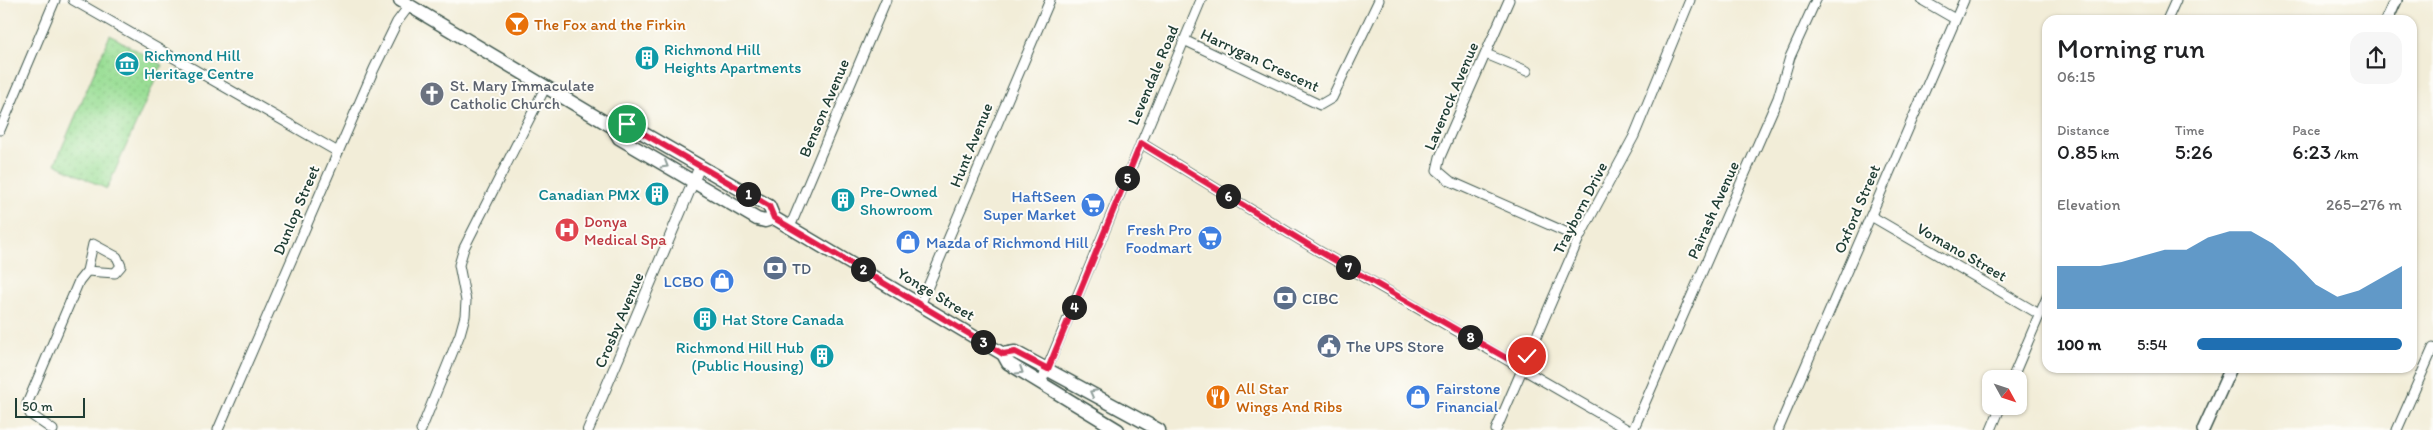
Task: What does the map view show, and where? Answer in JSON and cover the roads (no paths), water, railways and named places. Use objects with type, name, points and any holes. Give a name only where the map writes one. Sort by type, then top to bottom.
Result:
[{"type":"main road","points":[[2389,15],[2396,0]]},
{"type":"main road","name":"Yonge Street","points":[[407,2],[545,88],[613,127],[619,138],[760,220],[774,218],[920,303],[1003,354],[1008,363],[1118,430]]},
{"type":"main road","name":"Yonge Street","points":[[613,127],[627,124],[769,206],[774,218]]},
{"type":"main road","name":"Yonge Street","points":[[1003,354],[1015,352],[1159,430]]},
{"type":"main road","points":[[2203,430],[2229,373]]},
{"type":"street","points":[[0,130],[55,0]]},
{"type":"street","points":[[73,0],[338,152]]},
{"type":"street","name":"Benson Avenue","points":[[790,227],[886,0]]},
{"type":"street","name":"Hunt Avenue","points":[[920,303],[1050,0]]},
{"type":"street","name":"Levendale Road","points":[[1041,384],[1201,0]]},
{"type":"street","name":"Harrygan Crescent","points":[[1184,40],[1320,105],[1332,98],[1379,0]]},
{"type":"street","name":"Laverock Avenue","points":[[1508,0],[1440,157],[1438,170],[1450,181],[1579,238]]},
{"type":"street","name":"Trayborn Drive","points":[[1496,430],[1579,238],[1634,136],[1690,0]]},
{"type":"street","name":"Pairash Avenue","points":[[1633,430],[1778,98],[1790,58],[1816,0]]},
{"type":"street","points":[[1922,0],[1955,19]]},
{"type":"street","name":"Oxford Street","points":[[1778,430],[1964,0]]},
{"type":"street","points":[[2170,15],[2176,0]]},
{"type":"street","name":"Dunlop Street","points":[[218,430],[378,61],[407,2]]},
{"type":"street","points":[[1486,54],[1527,71]]},
{"type":"street","points":[[421,430],[460,334],[465,316],[466,301],[459,265],[464,248],[545,88]]},
{"type":"street","points":[[1141,143],[1317,250],[1628,430]]},
{"type":"street","name":"Crosby Avenue","points":[[588,430],[695,182],[700,166]]},
{"type":"street","name":"Vomano Street","points":[[1871,216],[2039,314]]},
{"type":"street","points":[[53,430],[30,414],[27,404],[79,281],[87,271]]},
{"type":"street","points":[[2016,370],[2042,308]]},
{"type":"street","points":[[2397,430],[2433,348]]},
{"type":"street","points":[[1991,430],[1997,415]]},
{"type":"place","name":"The Fox and the Firkin","points":[[517,24]]},
{"type":"place","name":"Richmond Hill Heights Apartments","points":[[647,58]]},
{"type":"place","name":"Richmond Hill Heritage Centre","points":[[127,64]]},
{"type":"place","name":"St. Mary Immaculate Catholic Church","points":[[432,94]]},
{"type":"place","name":"Canadian PMX","points":[[657,194]]},
{"type":"place","name":"Pre-Owned Showroom","points":[[843,200]]},
{"type":"place","name":"HaftSeen Super Market","points":[[1093,205]]},
{"type":"place","name":"Donya Medical Spa","points":[[567,230]]},
{"type":"place","name":"Fresh Pro Foodmart","points":[[1210,238]]},
{"type":"place","name":"Mazda of Richmond Hill","points":[[908,242]]},
{"type":"place","name":"TD","points":[[775,268]]},
{"type":"place","name":"LCBO","points":[[722,281]]},
{"type":"place","name":"CIBC","points":[[1285,298]]},
{"type":"place","name":"Hat Store Canada","points":[[705,319]]},
{"type":"place","name":"The UPS Store","points":[[1329,346]]},
{"type":"place","name":"Richmond Hill Hub (Public Housing)","points":[[822,356]]},
{"type":"place","name":"All Star Wings And Ribs","points":[[1218,397]]},
{"type":"place","name":"Fairstone Financial","points":[[1418,397]]}]
